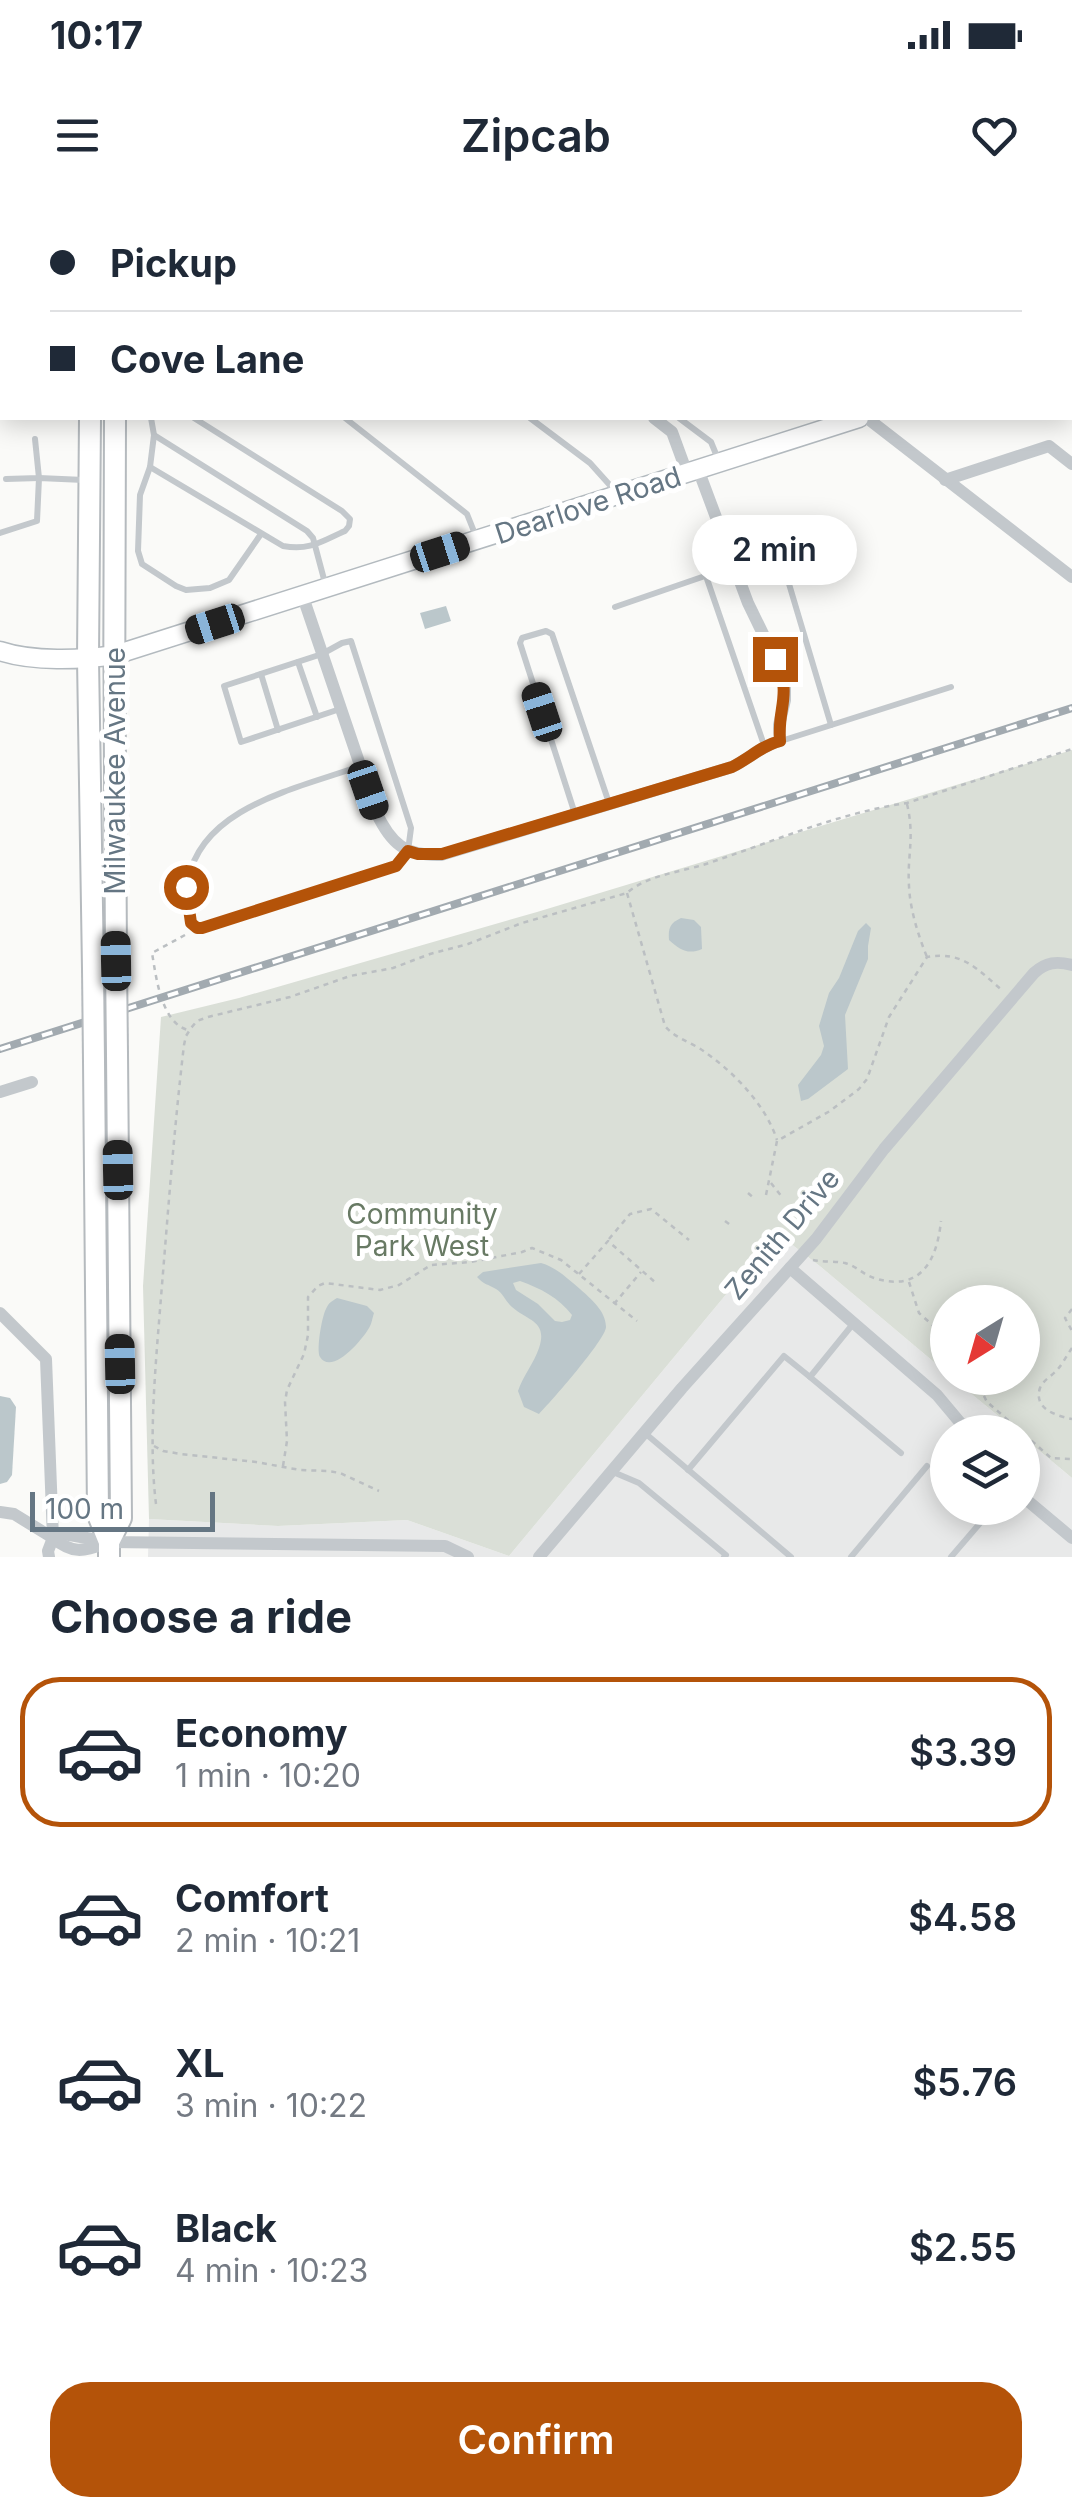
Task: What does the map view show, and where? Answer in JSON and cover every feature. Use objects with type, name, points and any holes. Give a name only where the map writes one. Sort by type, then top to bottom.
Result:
[{"type":"main road","name":"Milwaukee Avenue","points":[[90,420],[88,659],[98,1515],[109,1550]]},
{"type":"main road","name":"Milwaukee Avenue","points":[[109,1550],[121,1518],[113,708],[115,420]]},
{"type":"main road","name":"Dearlove Road","points":[[0,652],[88,659],[115,656],[853,420]]},
{"type":"street","points":[[302,597],[384,829],[408,851],[442,854],[747,760],[764,746],[780,741],[778,725],[785,700],[782,673],[693,471],[672,432],[657,420]]},
{"type":"street","points":[[870,420],[1072,576]]},
{"type":"street","points":[[945,480],[1048,446],[1072,464]]},
{"type":"street","name":"Zenith Drive","points":[[539,1557],[682,1388],[803,1254],[884,1149],[1012,998],[1042,967],[1059,962],[1072,965]]},
{"type":"street","points":[[0,1092],[32,1082]]},
{"type":"street","points":[[790,1268],[937,1395],[954,1415]]},
{"type":"street","points":[[0,1314],[46,1358],[54,1538],[49,1557]]},
{"type":"street","points":[[1040,1511],[1072,1538]]},
{"type":"street","points":[[0,1512],[14,1514],[54,1538]]},
{"type":"street","points":[[54,1538],[64,1534],[109,1550],[444,1546],[468,1557]]},
{"type":"lane","points":[[151,420],[154,436],[150,467],[140,495],[138,555],[142,564],[186,590],[224,584],[260,534]]},
{"type":"lane","points":[[150,467],[288,547],[315,544],[349,526],[348,516],[197,420]]},
{"type":"lane","points":[[347,420],[467,514],[478,540]]},
{"type":"lane","points":[[533,420],[590,463],[619,495]]},
{"type":"lane","points":[[682,420],[711,442],[719,463]]},
{"type":"lane","points":[[154,436],[307,531],[315,544],[327,589]]},
{"type":"lane","points":[[0,533],[37,521],[35,439]]},
{"type":"lane","points":[[6,479],[90,480]]},
{"type":"lane","points":[[615,607],[762,554],[781,557],[830,725]]},
{"type":"lane","points":[[706,576],[764,746]]},
{"type":"lane","points":[[574,814],[520,643],[522,638],[546,630],[552,634],[610,804]]},
{"type":"lane","points":[[341,709],[241,742],[224,686],[352,641],[411,828],[408,851],[396,866],[197,928],[191,923],[186,896],[189,874],[217,828],[252,805],[360,766]]},
{"type":"lane","points":[[298,662],[316,717]]},
{"type":"lane","points":[[261,674],[278,730]]},
{"type":"lane","points":[[780,741],[951,687]]},
{"type":"lane","points":[[810,1377],[854,1323]]},
{"type":"lane","points":[[688,1470],[784,1356],[900,1453]]},
{"type":"lane","points":[[646,1434],[790,1557]]},
{"type":"lane","points":[[851,1557],[927,1466]]},
{"type":"lane","points":[[612,1472],[640,1483],[724,1557]]},
{"type":"lane","points":[[951,1557],[979,1525]]},
{"type":"path","points":[[156,1504],[155,1371],[165,1251],[186,1036],[197,1021],[350,976],[393,968],[522,923],[627,893],[637,884],[844,817],[907,803],[1072,749]]},
{"type":"path","points":[[907,803],[912,825],[908,885],[927,957]]},
{"type":"path","points":[[627,893],[665,1026],[739,1081],[772,1126],[777,1142],[766,1195]]},
{"type":"path","points":[[190,1030],[180,1028],[164,1006],[152,952],[197,928]]},
{"type":"path","points":[[777,1142],[830,1111],[868,1078],[888,1017],[927,957],[941,954],[962,959],[1012,998]]},
{"type":"path","points":[[769,1180],[782,1197]]},
{"type":"path","points":[[748,1193],[755,1199]]},
{"type":"path","points":[[578,1274],[630,1214],[650,1208],[689,1240]]},
{"type":"path","points":[[725,1220],[732,1226]]},
{"type":"path","points":[[803,1254],[820,1261],[848,1264],[873,1278],[909,1281],[922,1273],[933,1256],[941,1221]]},
{"type":"path","points":[[608,1240],[656,1283]]},
{"type":"path","points":[[283,1466],[287,1390],[304,1354],[308,1297],[318,1286],[334,1283],[380,1290],[400,1285],[431,1265],[471,1262],[532,1248],[562,1260],[637,1321]]},
{"type":"path","points":[[614,1304],[642,1271]]},
{"type":"path","points":[[909,1281],[920,1313],[930,1322]]},
{"type":"path","points":[[1072,1309],[1065,1318],[1072,1332]]},
{"type":"path","points":[[1072,1348],[1042,1384],[1039,1396],[1048,1412],[1072,1419]]},
{"type":"path","points":[[984,1395],[1002,1415]]},
{"type":"path","points":[[154,1446],[181,1454],[340,1473],[379,1491]]},
{"type":"path","points":[[1040,1449],[1050,1458],[1072,1459]]},
{"type":"shaded area","points":[[446,606],[451,621],[425,629],[420,613]]},
{"type":"shaded area","points":[[681,918],[694,920],[701,927],[702,949],[684,950],[669,940],[670,926]]},
{"type":"shaded area","points":[[866,923],[871,928],[868,959],[845,1015],[848,1069],[801,1101],[798,1085],[824,1046],[819,1026],[829,993],[858,931]]},
{"type":"shaded area","points":[[777,1233],[930,1359],[930,1395],[973,1395],[997,1415],[930,1415],[930,1525],[1040,1525],[1040,1451],[1072,1478],[1072,1557],[148,1557],[149,1519],[278,1526],[407,1520],[509,1556]]},
{"type":"shaded area","points":[[541,1263],[580,1289],[603,1316],[604,1334],[539,1414],[524,1407],[518,1391],[537,1354],[541,1332],[498,1291],[477,1277],[483,1272]],"holes":[[[520,1281],[549,1294],[572,1315],[570,1320],[555,1321],[516,1290],[513,1283]]]},
{"type":"shaded area","points":[[337,1298],[367,1306],[374,1313],[369,1328],[354,1347],[339,1359],[325,1362],[319,1353],[321,1325],[327,1307]]},
{"type":"shaded area","points":[[0,1396],[10,1398],[16,1407],[12,1475],[0,1484]]},
{"type":"green space","name":"Community Park West","points":[[1072,750],[1072,1478],[1040,1451],[1040,1415],[997,1415],[973,1395],[1040,1395],[1040,1285],[930,1285],[930,1359],[777,1233],[509,1556],[407,1520],[278,1526],[149,1519],[143,1286],[161,1017],[537,912]]},
{"type":"railway","points":[[0,1049],[1072,708]]},
{"type":"route","points":[[186,887],[188,916],[193,927],[202,928],[396,866],[408,851],[442,854],[732,767],[764,746],[780,741],[778,725],[785,686],[775,659]]}]
